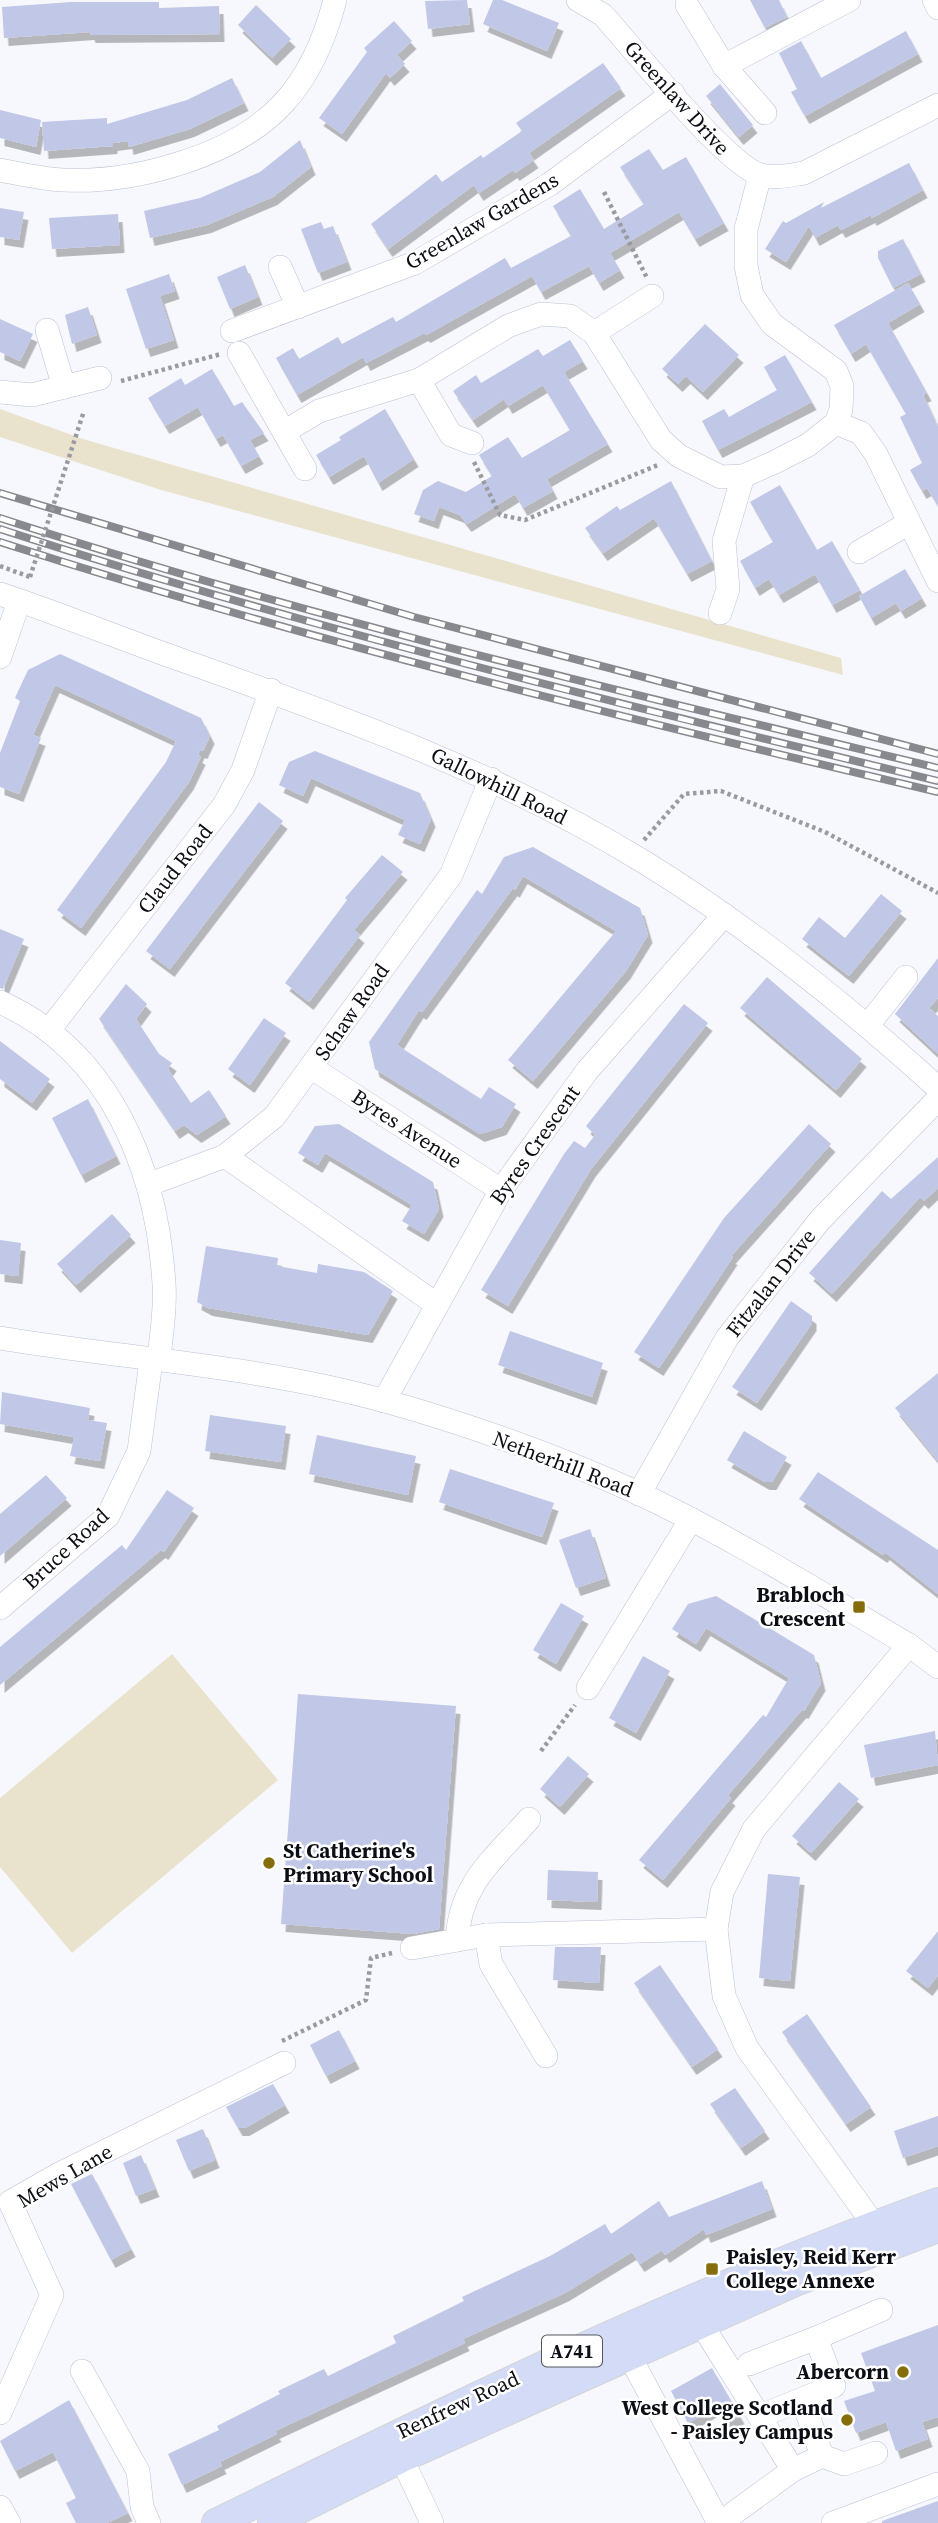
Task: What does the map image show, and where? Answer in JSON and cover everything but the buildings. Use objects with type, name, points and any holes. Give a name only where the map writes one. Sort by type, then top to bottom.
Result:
[{"type":"main road","name":"Renfrew Road","points":[[216,2523],[702,2325],[795,2282],[938,2202]]},
{"type":"main road","name":"Renfrew Road","points":[[272,2523],[397,2448],[617,2330],[878,2237],[938,2228]]},
{"type":"street","points":[[0,170],[61,180],[109,179],[155,172],[221,150],[252,133],[279,109],[308,72],[328,27],[335,0]]},
{"type":"street","name":"Greenlaw Drive","points":[[578,0],[607,8],[673,93],[730,158],[760,175]]},
{"type":"street","points":[[724,66],[849,0]]},
{"type":"street","points":[[933,0],[938,8]]},
{"type":"street","points":[[687,5],[724,66],[765,113]]},
{"type":"street","name":"Greenlaw Gardens","points":[[236,342],[298,307],[415,263],[560,177],[673,93]]},
{"type":"street","points":[[284,432],[319,411],[419,380],[508,326],[541,314],[570,316],[594,333],[661,440],[679,456],[721,477],[743,476],[808,444],[836,423],[841,410],[842,386],[836,371],[772,324],[752,295],[748,282],[746,229],[760,175],[783,177],[804,173],[938,105]]},
{"type":"street","points":[[281,267],[298,307]]},
{"type":"street","points":[[594,333],[652,296]]},
{"type":"street","points":[[47,330],[64,387]]},
{"type":"street","points":[[236,342],[305,469]]},
{"type":"street","points":[[0,392],[32,395],[100,378]]},
{"type":"street","points":[[419,380],[451,435],[472,443]]},
{"type":"street","points":[[836,423],[861,433],[876,454],[938,581]]},
{"type":"street","points":[[720,613],[728,589],[724,541],[732,522],[743,476]]},
{"type":"street","points":[[859,552],[909,523]]},
{"type":"street","points":[[0,657],[10,597]]},
{"type":"street","name":"Gallowhill Road","points":[[10,597],[271,690],[392,736],[491,779],[633,856],[724,915],[868,1026],[938,1088]]},
{"type":"street","name":"Claud Road","points":[[49,1030],[225,805],[243,770],[271,690]]},
{"type":"street","name":"Schaw Road","points":[[150,1184],[225,1156],[274,1117],[451,875],[491,779]]},
{"type":"street","name":"Byres Crescent","points":[[384,1401],[501,1190],[587,1071],[724,915]]},
{"type":"street","points":[[868,1026],[906,977]]},
{"type":"street","name":"Bruce Road","points":[[0,1002],[49,1030],[88,1068],[114,1104],[150,1184],[165,1285],[139,1451],[108,1516],[0,1608]]},
{"type":"street","name":"Byres Avenue","points":[[312,1068],[501,1190]]},
{"type":"street","name":"Fitzalan Drive","points":[[639,1494],[727,1338],[820,1220],[938,1099]]},
{"type":"street","points":[[225,1156],[436,1304]]},
{"type":"street","name":"Netherhill Road","points":[[0,1324],[97,1340],[155,1360]]},
{"type":"street","name":"Netherhill Road","points":[[0,1339],[251,1372],[384,1401],[500,1438],[639,1494],[691,1519],[909,1645],[938,1667]]},
{"type":"street","points":[[588,1688],[691,1519]]},
{"type":"street","points":[[878,2237],[747,2048],[724,1996],[716,1929],[722,1892],[754,1829],[909,1645]]},
{"type":"street","points":[[457,1940],[458,1917],[469,1888],[529,1819]]},
{"type":"street","points":[[412,1948],[486,1935],[716,1929]]},
{"type":"street","points":[[486,1935],[491,1964],[546,2056]]},
{"type":"street","name":"Mews Lane","points":[[0,2413],[52,2295],[10,2202],[59,2174],[284,2063]]},
{"type":"street","points":[[749,2364],[881,2310]]},
{"type":"street","points":[[702,2325],[793,2470]]},
{"type":"street","points":[[617,2330],[720,2523],[793,2470],[822,2456],[844,2464],[876,2453]]},
{"type":"street","points":[[773,2411],[834,2386],[816,2338]]},
{"type":"street","points":[[82,2371],[138,2471],[142,2507],[149,2523]]},
{"type":"street","points":[[803,2400],[822,2456]]},
{"type":"street","points":[[397,2448],[432,2523]]},
{"type":"street","points":[[833,2523],[938,2484]]},
{"type":"street","points":[[0,2507],[9,2523]]},
{"type":"path","points":[[604,192],[644,268],[652,296]]},
{"type":"path","points":[[100,378],[126,382],[227,352],[236,342]]},
{"type":"path","points":[[0,566],[30,577],[84,411]]},
{"type":"path","points":[[472,443],[474,466],[500,515],[524,520],[679,456]]},
{"type":"path","points":[[633,856],[651,830],[684,794],[721,791],[825,832],[938,893]]},
{"type":"path","points":[[541,1751],[588,1688]]},
{"type":"shaded area","points":[[0,409],[83,439],[841,658],[843,675],[161,490],[0,437]]},
{"type":"shaded area","points":[[172,1654],[278,1780],[72,1953],[0,1867],[0,1798]]},
{"type":"railway","points":[[0,493],[414,617],[938,754]]},
{"type":"railway","points":[[0,518],[232,589],[349,621],[584,682],[938,768]]},
{"type":"railway","points":[[0,529],[350,633],[938,781]]},
{"type":"railway","points":[[0,542],[350,645],[702,736],[938,792]]},
{"type":"place","name":"Brabloch Crescent","points":[[859,1607]]},
{"type":"place","name":"St Catherine's Primary School","points":[[269,1863]]},
{"type":"place","name":"Paisley, Reid Kerr College Annexe","points":[[712,2269]]},
{"type":"place","name":"Abercorn","points":[[903,2372]]},
{"type":"place","name":"West College Scotland - Paisley Campus","points":[[847,2420]]}]
